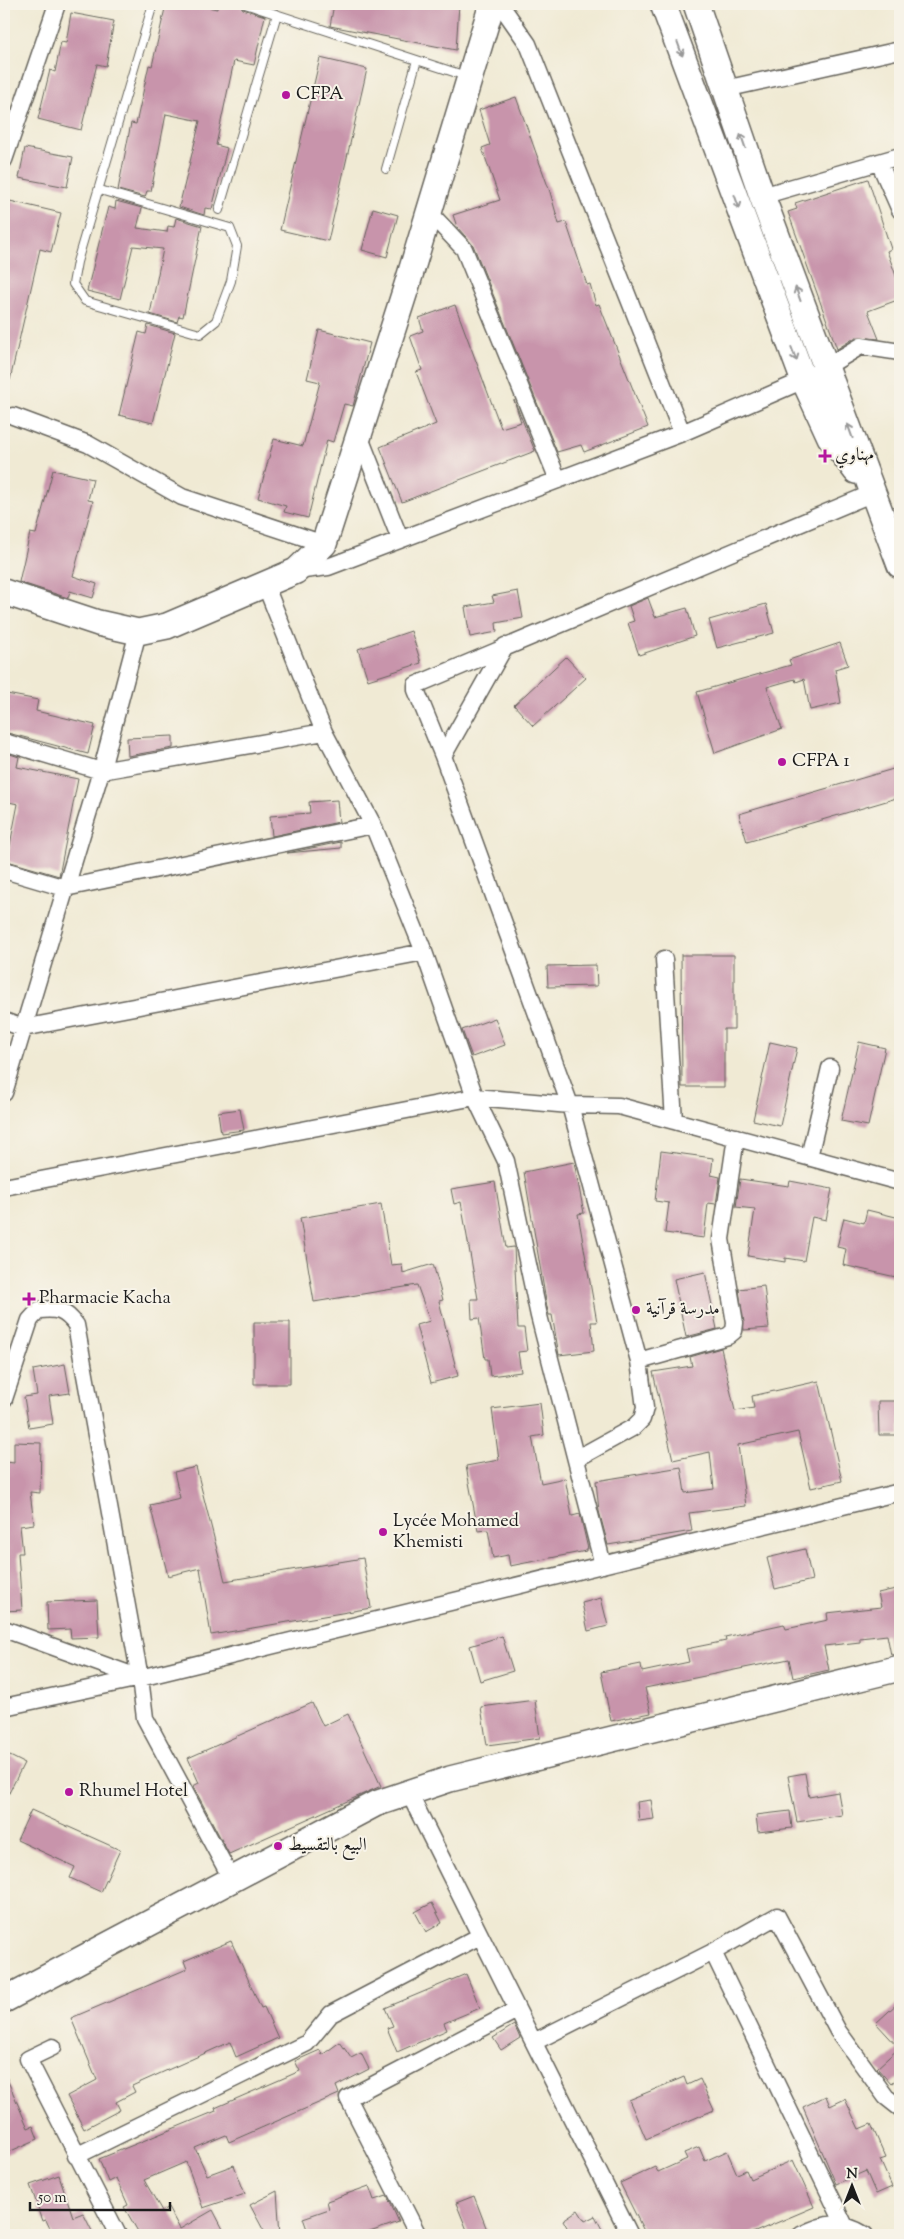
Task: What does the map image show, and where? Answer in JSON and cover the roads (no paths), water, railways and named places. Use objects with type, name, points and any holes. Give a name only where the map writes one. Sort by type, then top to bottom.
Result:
[{"type":"main road","points":[[4,592],[98,622],[138,632],[167,626],[296,571],[324,544],[429,212],[492,4]]},
{"type":"main road","points":[[663,4],[804,380],[830,436],[873,493]]},
{"type":"main road","points":[[696,4],[762,196],[900,565]]},
{"type":"main road","points":[[4,2000],[231,1878],[375,1804],[450,1779],[900,1668]]},
{"type":"street","points":[[4,160],[57,4]]},
{"type":"street","points":[[500,4],[528,44],[682,433]]},
{"type":"street","points":[[725,89],[900,50]]},
{"type":"street","points":[[762,196],[900,156]]},
{"type":"street","points":[[879,162],[900,210]]},
{"type":"street","points":[[429,212],[464,249],[558,480]]},
{"type":"street","points":[[296,571],[328,567],[682,433],[804,380],[861,346],[900,352]]},
{"type":"street","points":[[13,416],[88,444],[182,497],[324,544]]},
{"type":"street","points":[[359,435],[400,540]]},
{"type":"street","points":[[576,1459],[634,1427],[642,1418],[645,1408],[639,1361],[570,1105],[443,756],[416,690],[416,685],[873,493]]},
{"type":"street","points":[[265,584],[324,732],[373,825],[424,952],[475,1097],[506,1161],[539,1316],[604,1565]]},
{"type":"street","points":[[4,1093],[66,888],[138,632]]},
{"type":"street","points":[[443,756],[505,646]]},
{"type":"street","points":[[4,742],[100,771],[324,732]]},
{"type":"street","points":[[4,870],[66,888],[373,825]]},
{"type":"street","points":[[4,1021],[23,1028],[424,952]]},
{"type":"street","points":[[664,959],[674,1121]]},
{"type":"street","points":[[809,1157],[830,1068]]},
{"type":"street","points":[[4,1187],[475,1097],[570,1105],[619,1106],[900,1182]]},
{"type":"street","points":[[639,1361],[728,1336],[734,1331],[735,1323],[721,1239],[736,1137]]},
{"type":"street","points":[[4,1399],[30,1320],[39,1310],[54,1308],[67,1312],[76,1325],[140,1678],[145,1718],[231,1878]]},
{"type":"street","points":[[4,1707],[140,1678],[900,1492]]},
{"type":"street","points":[[4,1629],[140,1678]]},
{"type":"street","points":[[408,1793],[630,2235]]},
{"type":"street","points":[[534,2042],[713,1952],[777,1916],[838,2031],[886,2097],[900,2108]]},
{"type":"street","points":[[76,2156],[307,2043],[331,2014],[480,1936]]},
{"type":"street","points":[[713,1952],[844,2224]]},
{"type":"street","points":[[418,2235],[348,2098],[518,2010]]},
{"type":"street","points":[[53,2048],[28,2059],[118,2235]]},
{"type":"street","points":[[801,2235],[826,2225],[844,2224],[865,2235]]},
{"type":"lane","points":[[100,190],[230,228],[237,246],[231,281],[216,321],[200,334],[85,301],[73,284],[77,262],[100,190],[153,4]]},
{"type":"lane","points":[[245,4],[470,77]]},
{"type":"lane","points":[[219,210],[277,14]]},
{"type":"lane","points":[[386,169],[417,60]]},
{"type":"place","name":"CFPA","points":[[286,95]]},
{"type":"place","name":"مهناوي","points":[[825,456]]},
{"type":"place","name":"CFPA 1","points":[[782,762]]},
{"type":"place","name":"Pharmacie Kacha","points":[[29,1299]]},
{"type":"place","name":"مدرسة قرآنية","points":[[636,1310]]},
{"type":"place","name":"Lycée Mohamed Khemisti","points":[[383,1532]]},
{"type":"place","name":"Rhumel Hotel","points":[[69,1792]]},
{"type":"place","name":"البيع بالتقسيط","points":[[278,1846]]}]
